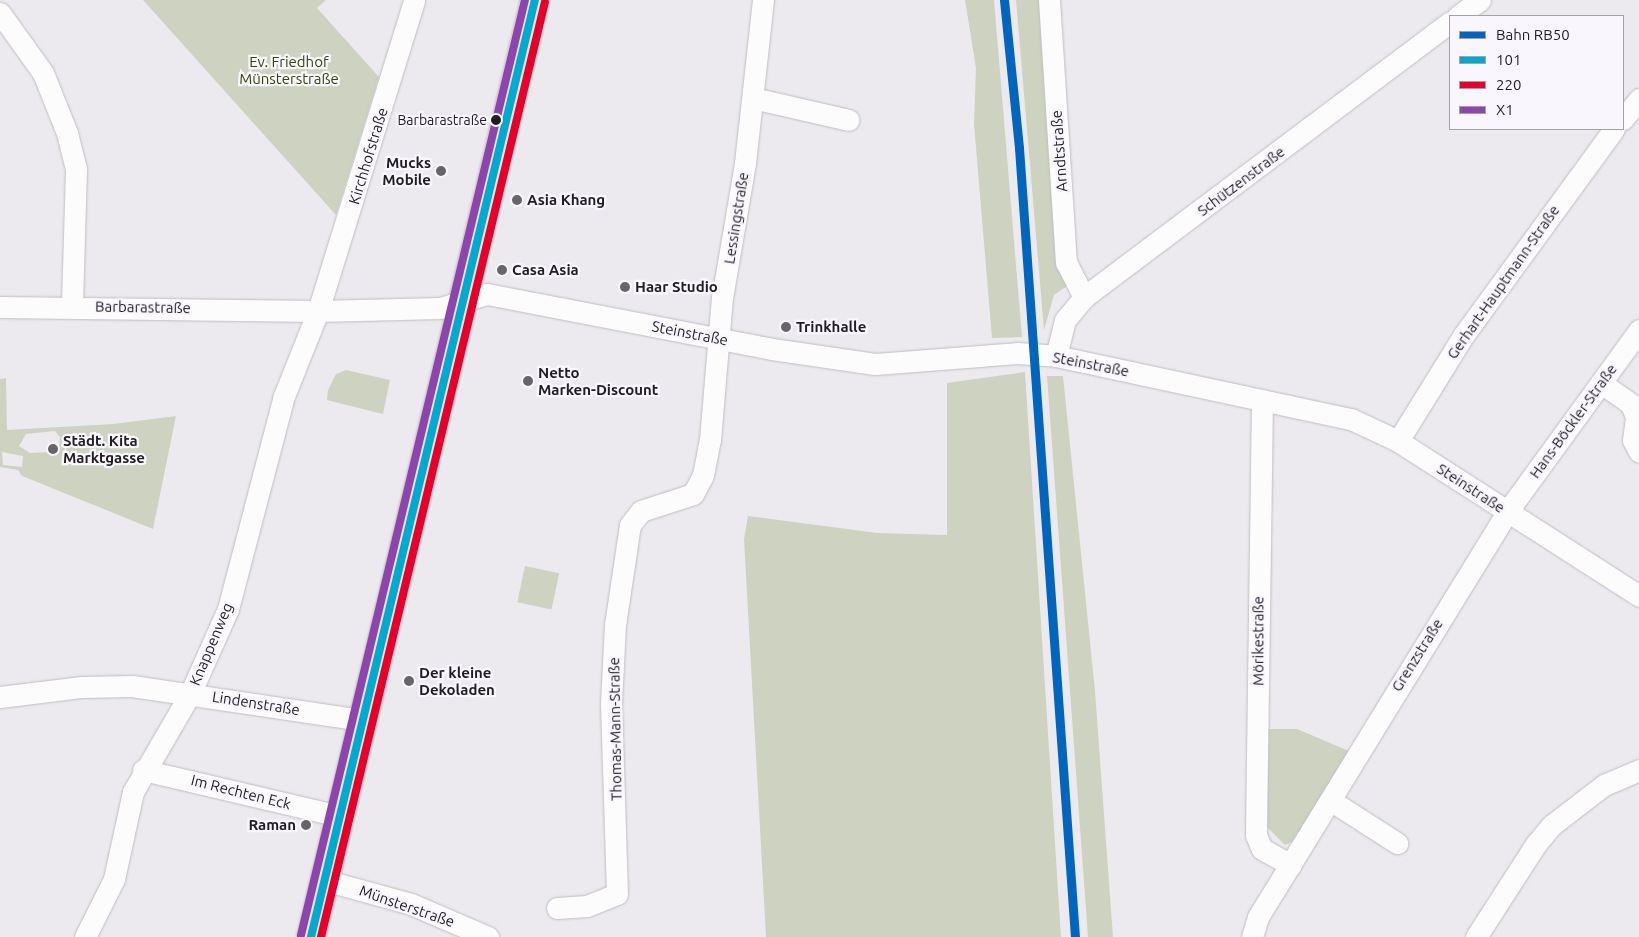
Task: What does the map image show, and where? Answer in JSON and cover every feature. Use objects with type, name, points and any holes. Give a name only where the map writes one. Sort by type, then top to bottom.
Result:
[{"type":"main road","points":[[311,937],[465,300],[535,0]]},
{"type":"street","name":"Kirchhofstraße","points":[[318,311],[414,0]]},
{"type":"street","name":"Lessingstraße","points":[[718,338],[753,98],[763,0]]},
{"type":"street","name":"Arndtstraße","points":[[1049,0],[1066,262],[1084,297]]},
{"type":"street","points":[[1459,15],[1480,0]]},
{"type":"street","points":[[0,13],[43,73],[70,142],[76,169],[72,306]]},
{"type":"street","name":"Schützenstraße","points":[[1056,356],[1065,320],[1084,297],[1449,23]]},
{"type":"street","points":[[753,98],[849,120]]},
{"type":"street","points":[[1624,118],[1639,99]]},
{"type":"street","name":"Gerhart-Hauptmann-Straße","points":[[1398,441],[1463,336],[1613,130]]},
{"type":"street","name":"Steinstraße","points":[[465,300],[487,294],[718,338],[875,364],[1017,353],[1056,356],[1351,419],[1398,441],[1639,596]]},
{"type":"street","name":"Barbarastraße","points":[[0,307],[72,306],[318,311],[440,308],[465,300]]},
{"type":"street","name":"Knappenweg","points":[[85,937],[114,879],[133,792],[143,770],[190,694],[228,608],[284,396],[318,311]]},
{"type":"street","name":"Hans-Böckler-Straße","points":[[1507,512],[1639,330]]},
{"type":"street","name":"Thomas-Mann-Straße","points":[[557,908],[587,906],[617,894],[611,703],[615,625],[630,526],[641,511],[693,494],[703,475],[710,440],[718,338]]},
{"type":"street","points":[[1601,383],[1631,404],[1636,416],[1633,440],[1639,452]]},
{"type":"street","name":"Mörikestraße","points":[[1262,400],[1256,835],[1262,849],[1290,865]]},
{"type":"street","name":"Grenzstraße","points":[[1252,937],[1258,917],[1507,512]]},
{"type":"street","name":"Lindenstraße","points":[[0,697],[116,687],[190,694],[363,720]]},
{"type":"street","name":"Im Rechten Eck","points":[[143,770],[339,816]]},
{"type":"street","points":[[1476,937],[1536,844],[1552,825],[1604,785],[1639,770]]},
{"type":"street","points":[[1330,800],[1396,843]]},
{"type":"street","name":"Münsterstraße","points":[[324,880],[411,904],[488,937]]},
{"type":"green space","name":"Ev. Friedhof Münsterstraße","points":[[143,0],[326,0],[317,8],[379,77],[336,215]]},
{"type":"green space","points":[[965,0],[994,0],[1022,337],[992,338],[974,124],[976,68]]},
{"type":"green space","points":[[1016,0],[1041,0],[1067,286],[1054,295],[1044,330]]},
{"type":"green space","points":[[346,370],[390,380],[383,414],[327,400],[328,390],[336,374]]},
{"type":"green space","points":[[1025,372],[1061,937],[766,937],[744,539],[748,516],[877,533],[947,535],[947,383]]},
{"type":"green space","points":[[1047,376],[1063,376],[1095,691],[1113,937],[1088,937]]},
{"type":"green space","points":[[6,378],[7,430],[113,424],[176,416],[153,529],[22,476],[18,470],[0,467],[0,379]],"holes":[[[55,431],[60,437],[59,447],[50,452],[30,453],[19,446],[26,434]],[[2,452],[23,456],[22,467],[3,465]]]},
{"type":"green space","points":[[525,566],[559,573],[552,609],[517,602]]},
{"type":"green space","points":[[1261,729],[1297,729],[1349,751],[1294,841],[1285,845],[1264,824]]},
{"type":"rail line","name":"RB50","points":[[1004,0],[1019,148],[1075,937]]},
{"type":"transit line","name":"X1","points":[[301,935],[525,0]]},
{"type":"transit line","name":"101","points":[[311,937],[535,0]]},
{"type":"transit line","name":"220","points":[[321,937],[545,2]]},
{"type":"place","name":"Barbarastraße","points":[[496,120]]},
{"type":"place","name":"Mucks Mobile","points":[[441,171]]},
{"type":"place","name":"Asia Khang","points":[[517,200]]},
{"type":"place","name":"Casa Asia","points":[[502,270]]},
{"type":"place","name":"Haar Studio","points":[[625,287]]},
{"type":"place","name":"Trinkhalle","points":[[786,327]]},
{"type":"place","name":"Netto Marken-Discount","points":[[528,381]]},
{"type":"place","name":"Städt. Kita Marktgasse","points":[[53,449]]},
{"type":"place","name":"Der kleine Dekoladen","points":[[409,681]]},
{"type":"place","name":"Raman","points":[[306,825]]}]
